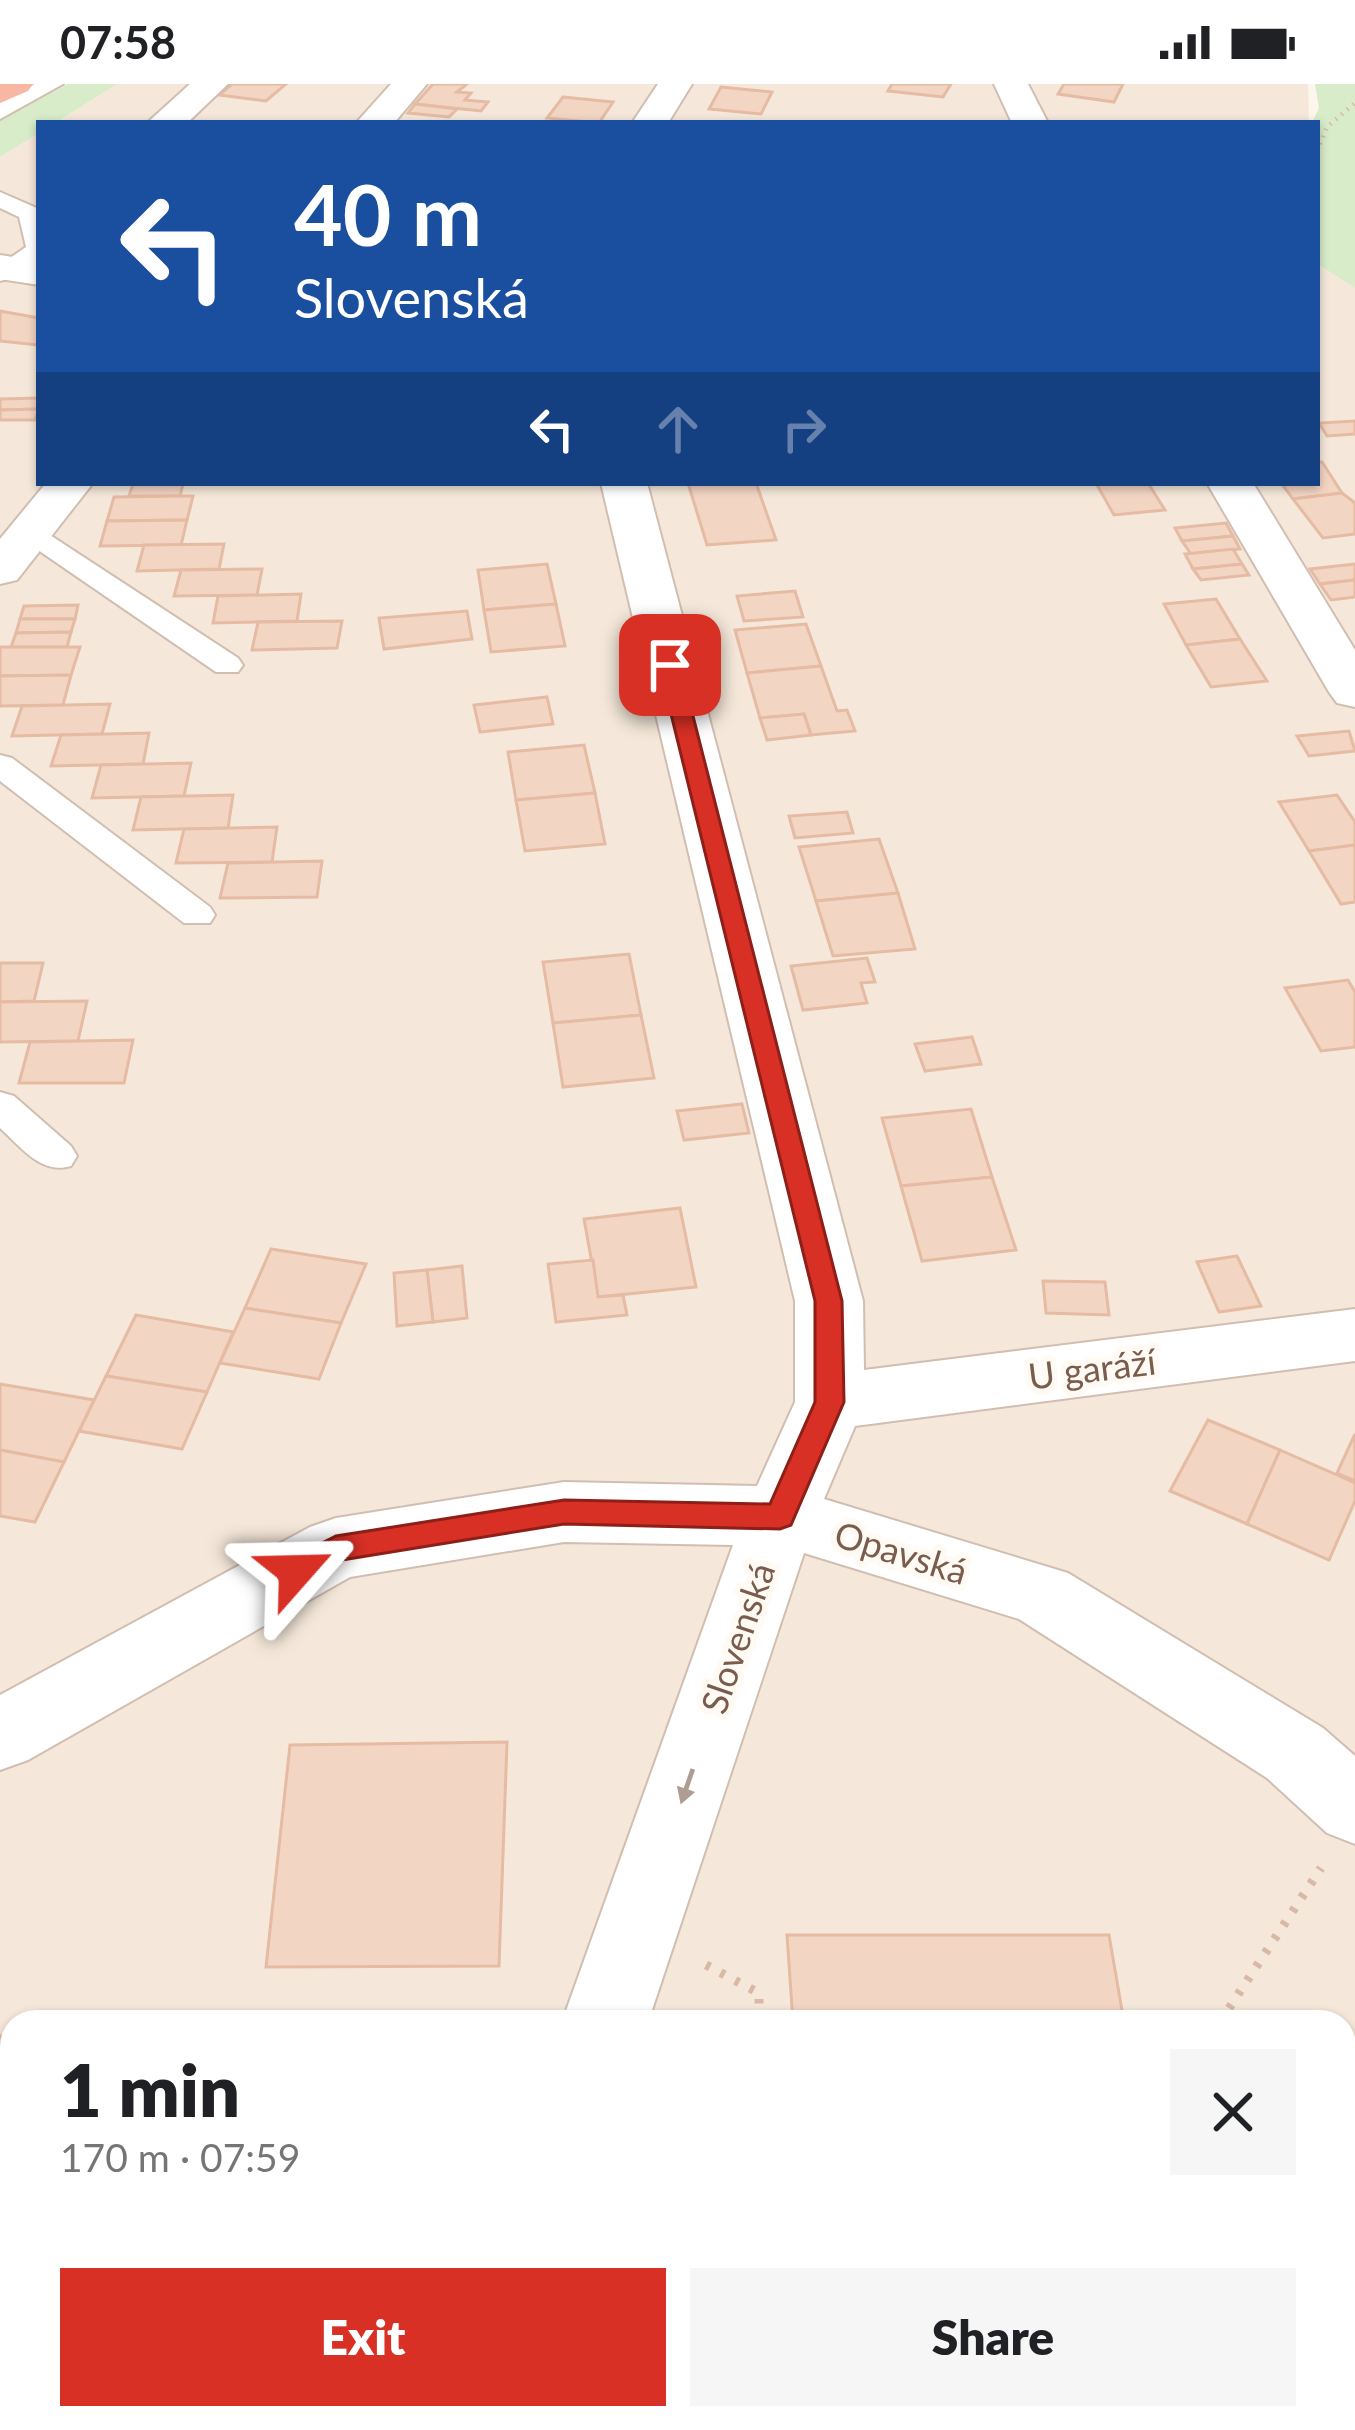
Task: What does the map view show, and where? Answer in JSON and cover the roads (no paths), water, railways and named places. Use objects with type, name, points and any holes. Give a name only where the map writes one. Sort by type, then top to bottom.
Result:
[{"type":"highway","points":[[0,92],[16,84]]},
{"type":"street","points":[[169,120],[211,84]]},
{"type":"street","points":[[377,120],[410,84]]},
{"type":"street","points":[[652,120],[675,84]]},
{"type":"street","points":[[1011,84],[1029,120]]},
{"type":"street","points":[[0,570],[68,486]]},
{"type":"street","name":"Slovenská","points":[[609,2010],[780,1516],[830,1402],[829,1301],[625,486]]},
{"type":"street","points":[[1232,486],[1355,692]]},
{"type":"street","name":"U garáží","points":[[830,1402],[1355,1335]]},
{"type":"street","name":"Opavská","points":[[0,1735],[336,1549],[564,1512],[780,1516],[1042,1595],[1294,1753],[1343,1830]]},
{"type":"lane","points":[[0,112],[52,84]]},
{"type":"lane","points":[[0,199],[29,212],[36,227]]},
{"type":"lane","points":[[33,533],[227,665]]},
{"type":"lane","points":[[0,765],[197,915]]},
{"type":"lane","points":[[0,1106],[57,1156]]}]
